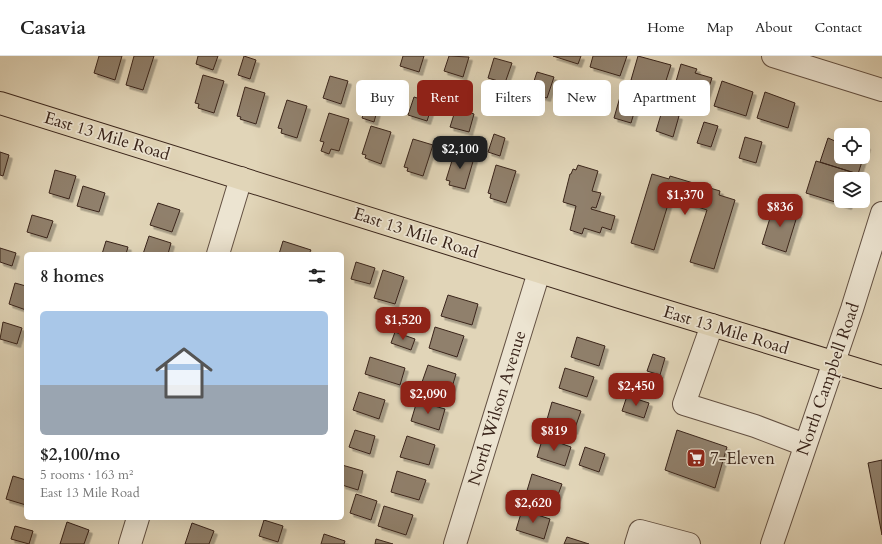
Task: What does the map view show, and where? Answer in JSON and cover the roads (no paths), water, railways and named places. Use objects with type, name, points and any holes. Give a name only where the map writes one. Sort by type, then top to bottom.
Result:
[{"type":"main road","name":"East 13 Mile Road","points":[[0,103],[539,272],[882,377]]},
{"type":"street","points":[[774,56],[882,90]]},
{"type":"street","points":[[219,252],[241,178]]},
{"type":"street","name":"North Campbell Road","points":[[772,544],[882,213]]},
{"type":"street","name":"North Wilson Avenue","points":[[455,544],[539,272]]},
{"type":"street","points":[[712,325],[684,404],[755,426],[805,445]]},
{"type":"street","points":[[130,544],[137,520]]},
{"type":"street","points":[[636,544],[640,531],[689,544]]},
{"type":"place","name":"7-Eleven","points":[[696,458]]}]
